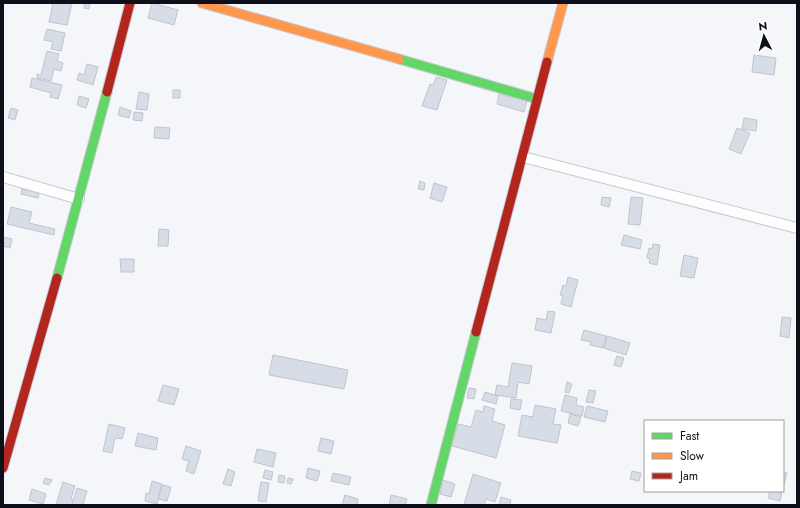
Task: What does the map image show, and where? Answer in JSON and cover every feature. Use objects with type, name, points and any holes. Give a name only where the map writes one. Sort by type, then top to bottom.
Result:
[{"type":"street","points":[[3,468],[79,199],[130,3]]},
{"type":"street","points":[[202,3],[537,99]]},
{"type":"street","points":[[431,505],[563,3]]},
{"type":"street","points":[[523,157],[797,228]]},
{"type":"street","points":[[3,177],[79,199]]},
{"type":"building","points":[[53,3],[72,3],[67,25],[49,22]]},
{"type":"building","points":[[85,3],[90,3],[89,9],[84,8]]},
{"type":"building","points":[[152,3],[178,10],[174,25],[148,18]]},
{"type":"building","points":[[47,29],[65,33],[61,51],[51,49],[53,42],[44,40]]},
{"type":"building","points":[[47,51],[59,54],[57,61],[63,63],[61,71],[54,69],[51,81],[37,78],[37,74],[41,75]]},
{"type":"building","points":[[754,55],[776,58],[774,75],[752,72]]},
{"type":"building","points":[[87,64],[98,67],[93,85],[77,80],[79,73],[84,75]]},
{"type":"building","points":[[436,77],[447,80],[437,110],[422,106],[430,84],[433,85]]},
{"type":"building","points":[[32,78],[62,85],[58,99],[50,97],[51,93],[30,87]]},
{"type":"building","points":[[173,90],[180,90],[180,98],[173,98]]},
{"type":"building","points":[[139,92],[149,94],[147,110],[136,109]]},
{"type":"building","points":[[499,94],[527,101],[524,112],[497,104]]},
{"type":"building","points":[[79,96],[89,99],[86,108],[77,105]]},
{"type":"building","points":[[120,107],[131,111],[129,118],[118,115]]},
{"type":"building","points":[[11,108],[18,110],[15,120],[8,118]]},
{"type":"building","points":[[134,112],[143,113],[142,121],[133,120]]},
{"type":"building","points":[[744,118],[757,120],[756,131],[742,129]]},
{"type":"building","points":[[155,127],[170,128],[169,139],[154,138]]},
{"type":"building","points":[[737,128],[750,133],[741,154],[729,149]]},
{"type":"building","points":[[420,181],[425,183],[424,190],[418,189]]},
{"type":"building","points":[[434,183],[447,187],[442,202],[430,198]]},
{"type":"building","points":[[22,189],[39,193],[38,198],[21,194]]},
{"type":"building","points":[[602,197],[611,198],[609,207],[601,205]]},
{"type":"building","points":[[631,197],[643,198],[640,225],[628,224]]},
{"type":"building","points":[[11,207],[32,212],[29,223],[55,229],[54,235],[7,224]]},
{"type":"building","points":[[159,229],[169,230],[168,246],[158,246]]},
{"type":"building","points":[[624,235],[642,240],[640,249],[621,245]]},
{"type":"building","points":[[3,237],[12,239],[10,248],[3,246]]},
{"type":"building","points":[[653,244],[660,245],[657,265],[649,263],[650,259],[647,258],[649,248],[652,249]]},
{"type":"building","points":[[684,255],[698,258],[694,278],[680,276]]},
{"type":"building","points":[[120,259],[134,259],[134,272],[121,272]]},
{"type":"building","points":[[568,277],[578,280],[571,307],[561,304],[563,296],[560,295],[563,285],[566,286]]},
{"type":"building","points":[[548,311],[555,312],[551,333],[535,330],[537,318],[546,320]]},
{"type":"building","points":[[782,317],[791,318],[789,338],[780,336]]},
{"type":"building","points":[[584,330],[606,336],[603,348],[590,345],[591,342],[581,340]]},
{"type":"building","points":[[607,336],[630,343],[626,355],[604,348]]},
{"type":"building","points":[[273,355],[348,370],[344,389],[269,375]]},
{"type":"building","points":[[617,356],[624,358],[621,367],[614,365]]},
{"type":"building","points":[[512,363],[532,366],[529,384],[518,382],[516,398],[495,395],[497,385],[508,387]]},
{"type":"building","points":[[567,382],[572,384],[569,393],[565,392]]},
{"type":"building","points":[[163,385],[179,389],[174,405],[158,401]]},
{"type":"building","points":[[469,388],[476,389],[474,399],[467,398]]},
{"type":"building","points":[[589,390],[596,391],[593,403],[586,402]]},
{"type":"building","points":[[485,392],[498,396],[496,404],[482,400]]},
{"type":"building","points":[[565,395],[577,398],[576,405],[584,407],[582,416],[561,411]]},
{"type":"building","points":[[511,399],[522,400],[520,410],[510,408]]},
{"type":"building","points":[[535,405],[556,409],[553,424],[561,425],[557,443],[518,436],[522,415],[533,417]]},
{"type":"building","points":[[484,406],[495,409],[492,421],[505,425],[496,458],[452,446],[458,424],[471,427],[476,410],[483,412]]},
{"type":"building","points":[[587,406],[608,411],[605,422],[584,417]]},
{"type":"building","points":[[570,414],[581,417],[578,426],[568,423]]},
{"type":"building","points":[[109,424],[125,428],[122,439],[115,438],[112,453],[103,451]]},
{"type":"building","points":[[138,433],[158,438],[156,450],[135,446]]},
{"type":"building","points":[[321,438],[334,441],[331,454],[318,451]]},
{"type":"building","points":[[186,446],[201,451],[194,474],[186,471],[189,461],[182,459]]},
{"type":"building","points":[[257,449],[276,453],[273,467],[254,462]]},
{"type":"building","points":[[308,468],[320,471],[317,481],[306,478]]},
{"type":"building","points":[[228,469],[235,472],[231,486],[223,484]]},
{"type":"building","points":[[265,470],[273,472],[271,480],[263,478]]},
{"type":"building","points":[[632,471],[641,473],[639,481],[630,479]]},
{"type":"building","points":[[784,472],[787,473],[784,484]]},
{"type":"building","points":[[333,473],[351,477],[349,485],[331,481]]},
{"type":"building","points":[[473,474],[501,483],[495,502],[486,499],[484,505],[464,505]]},
{"type":"building","points":[[279,475],[285,476],[284,483],[278,482]]},
{"type":"building","points":[[45,478],[52,480],[49,485],[43,483]]},
{"type":"building","points":[[288,478],[293,479],[291,484],[287,483]]},
{"type":"building","points":[[443,480],[455,484],[451,497],[440,494]]},
{"type":"building","points":[[152,481],[162,484],[157,504],[145,501],[146,493],[149,494]]},
{"type":"building","points":[[63,482],[75,486],[71,499],[74,500],[72,505],[56,505]]},
{"type":"building","points":[[261,482],[269,483],[266,502],[258,501]]},
{"type":"building","points":[[162,485],[171,487],[167,501],[158,499]]},
{"type":"building","points":[[77,488],[87,491],[83,505],[72,505]]},
{"type":"building","points":[[32,489],[46,494],[43,504],[29,500]]},
{"type":"building","points":[[770,492],[782,492],[780,501],[768,498]]},
{"type":"building","points":[[345,495],[358,499],[357,505],[342,505]]},
{"type":"building","points":[[391,495],[407,499],[405,505],[389,505]]},
{"type":"building","points":[[501,497],[511,500],[510,505],[499,505]]},
{"type":"traffic: fast","points":[[399,59],[537,99]]},
{"type":"traffic: fast","points":[[57,278],[107,92]]},
{"type":"traffic: fast","points":[[431,505],[476,332]]},
{"type":"traffic: slow","points":[[202,3],[399,59]]},
{"type":"traffic: slow","points":[[547,62],[563,3]]},
{"type":"traffic: jam","points":[[107,92],[130,3]]},
{"type":"traffic: jam","points":[[476,332],[547,62]]},
{"type":"traffic: jam","points":[[3,468],[57,278]]}]
